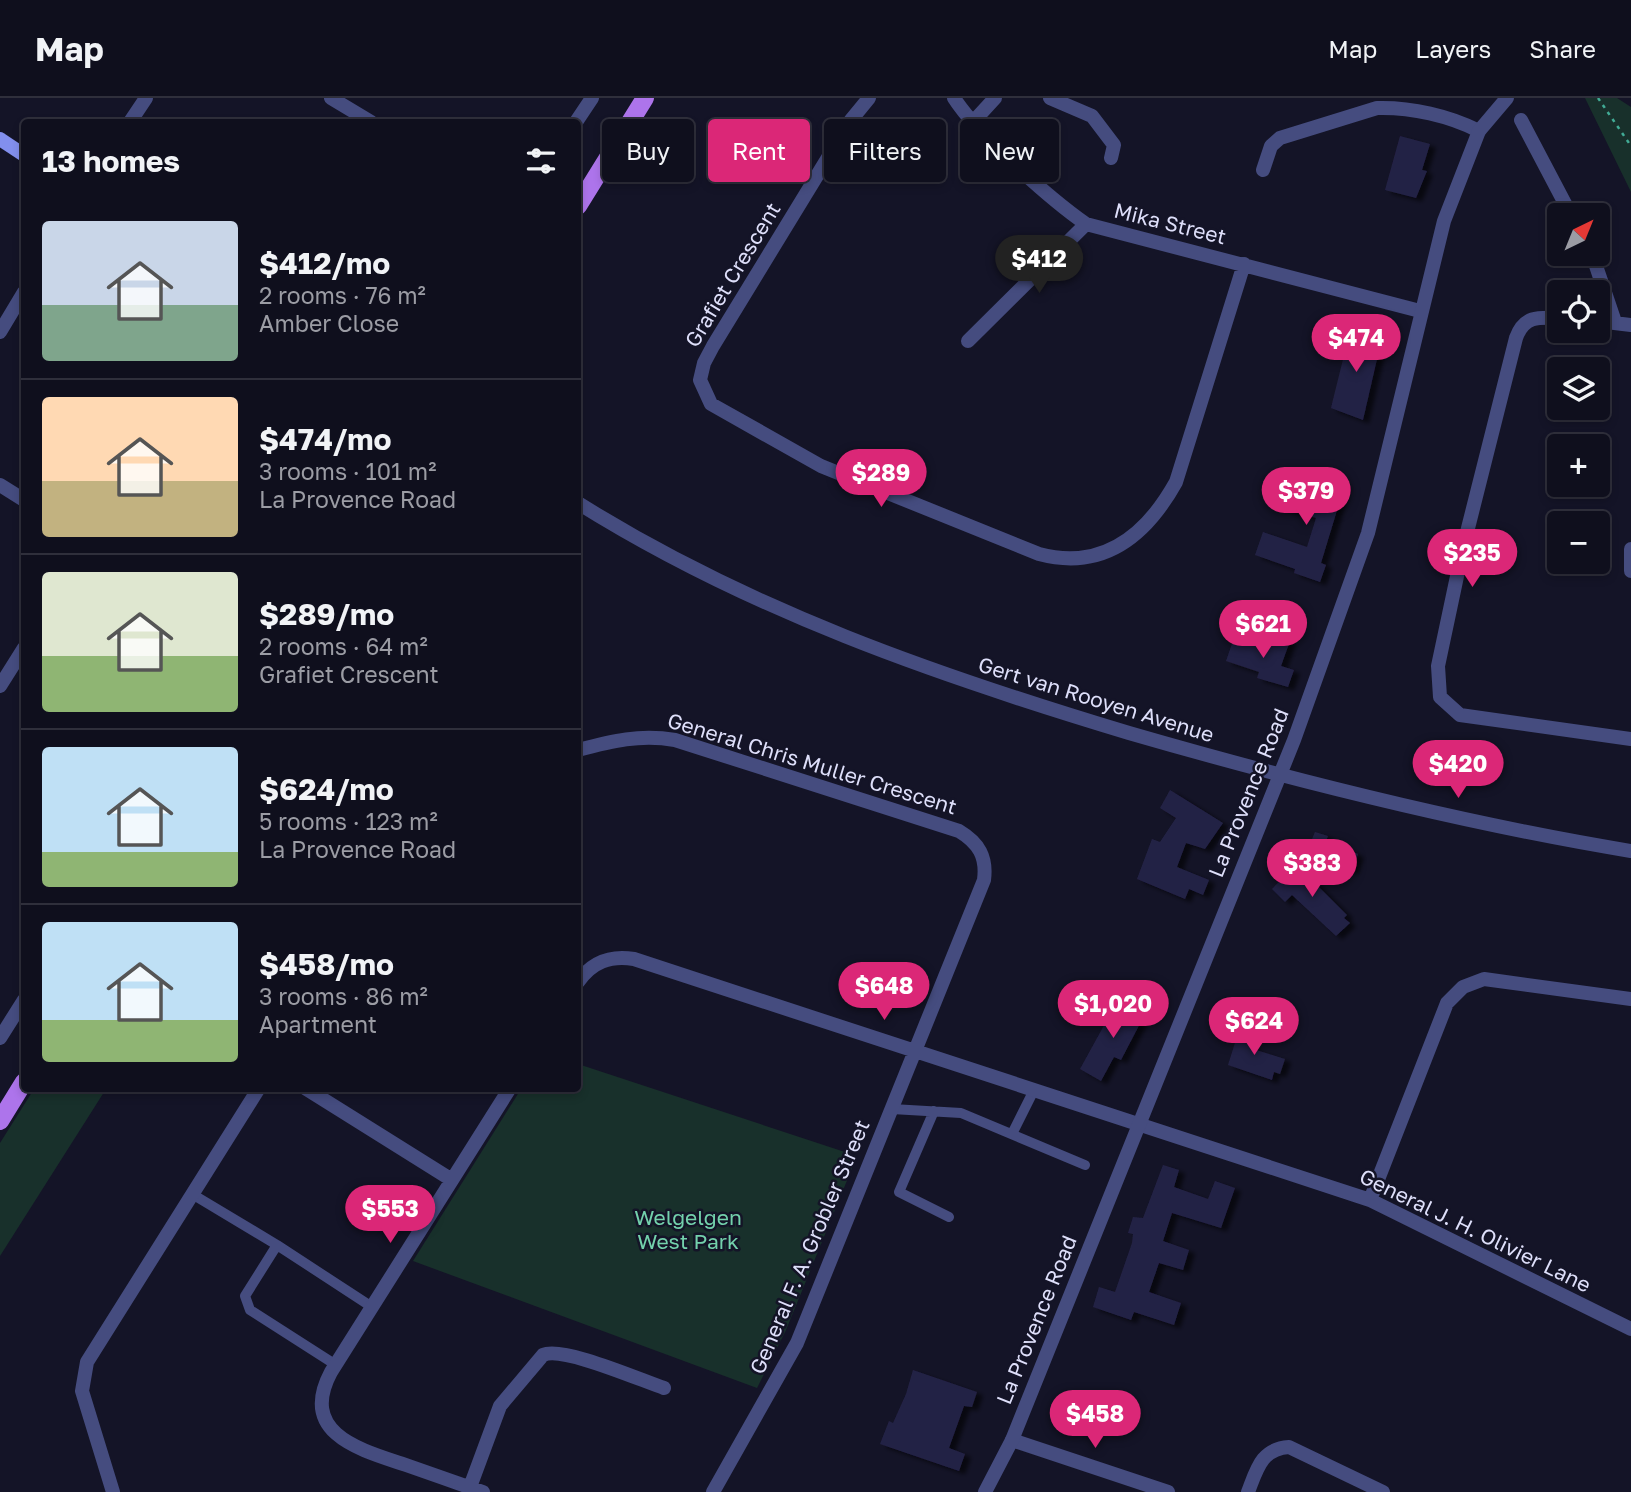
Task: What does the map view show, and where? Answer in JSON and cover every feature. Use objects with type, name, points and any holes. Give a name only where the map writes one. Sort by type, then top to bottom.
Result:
[{"type":"main road","points":[[581,201],[645,98]]},
{"type":"main road","points":[[0,139],[21,153]]},
{"type":"main road","points":[[0,1121],[21,1087]]},
{"type":"street","points":[[133,119],[146,98]]},
{"type":"street","points":[[331,98],[366,119]]},
{"type":"street","points":[[578,119],[592,98]]},
{"type":"street","name":"Grafiet Crescent","points":[[869,98],[851,120],[713,346],[704,363],[700,380],[711,404],[821,466],[1039,554],[1073,559],[1104,553],[1138,532],[1164,503],[1176,482],[1244,264]]},
{"type":"street","name":"Mika Street","points":[[954,98],[971,119]]},
{"type":"street","points":[[976,119],[995,98]]},
{"type":"street","points":[[1050,98],[1092,116],[1114,145],[1111,158]]},
{"type":"street","name":"La Provence Road","points":[[985,1492],[1012,1440],[1279,777],[1368,533],[1444,221],[1479,131],[1507,98]]},
{"type":"street","points":[[1263,170],[1270,146],[1280,138],[1377,108],[1392,108],[1460,121],[1479,131]]},
{"type":"street","points":[[1521,120],[1565,203]]},
{"type":"street","name":"Mika Street","points":[[1036,182],[1066,210],[1086,224],[1420,312]]},
{"type":"street","points":[[968,341],[1086,224]]},
{"type":"street","points":[[1596,266],[1615,322]]},
{"type":"street","points":[[0,332],[21,297]]},
{"type":"street","points":[[1547,317],[1527,320],[1516,338],[1463,548],[1438,666],[1438,686],[1445,705],[1460,715],[1631,738]]},
{"type":"street","points":[[1610,322],[1631,325]]},
{"type":"street","points":[[0,485],[21,498]]},
{"type":"street","name":"Gert van Rooyen Avenue","points":[[581,505],[703,576],[844,639],[981,687],[1279,777],[1507,829],[1631,851]]},
{"type":"street","points":[[1631,549],[1631,571]]},
{"type":"street","points":[[0,686],[21,653]]},
{"type":"street","name":"General Chris Muller Crescent","points":[[581,749],[629,737],[651,736],[675,740],[958,831],[970,838],[979,847],[984,859],[984,880],[915,1051]]},
{"type":"street","name":"General J. H. Olivier Lane","points":[[581,977],[600,962],[621,957],[634,959],[1370,1200],[1631,1329]]},
{"type":"street","points":[[1370,1200],[1447,1003],[1463,987],[1491,980],[1631,999]]},
{"type":"street","points":[[0,1037],[21,1005]]},
{"type":"street","name":"General F. A. Grobler Street","points":[[713,1492],[797,1343],[915,1051]]},
{"type":"street","points":[[113,1492],[82,1391],[87,1362],[256,1092]]},
{"type":"street","points":[[311,1092],[452,1180]]},
{"type":"street","points":[[507,1092],[325,1384],[323,1405],[329,1426],[341,1439],[359,1449],[476,1490],[500,1406],[543,1355],[550,1352],[568,1356],[664,1388]]},
{"type":"street","points":[[1012,1440],[1168,1492]]},
{"type":"street","points":[[1248,1492],[1263,1458],[1278,1448],[1289,1447],[1383,1492]]},
{"type":"lane","points":[[1012,1135],[1034,1090]]},
{"type":"lane","points":[[892,1109],[961,1114],[1085,1165]]},
{"type":"lane","points":[[934,1111],[899,1192],[949,1217]]},
{"type":"lane","points":[[192,1194],[372,1307]]},
{"type":"lane","points":[[277,1245],[253,1280],[245,1296],[246,1306],[336,1365]]},
{"type":"path","points":[[1598,98],[1631,146]]},
{"type":"green space","points":[[1585,98],[1617,98],[1631,107],[1631,192]]},
{"type":"green space","name":"Welgelgen West Park","points":[[581,1065],[857,1156],[786,1330],[757,1388],[413,1261],[519,1092],[581,1092]]},
{"type":"green space","points":[[32,1092],[104,1092],[0,1256],[0,1143]]},
{"type":"building","points":[[1400,136],[1430,144],[1422,170],[1427,171],[1416,198],[1385,190]]},
{"type":"building","points":[[1351,327],[1377,334],[1375,345],[1380,346],[1363,420],[1331,408]]},
{"type":"building","points":[[1311,475],[1345,484],[1321,563],[1326,565],[1320,582],[1294,573],[1295,569],[1255,555],[1263,532],[1307,547],[1316,518],[1276,506],[1283,485],[1306,492]]},
{"type":"building","points":[[1272,634],[1290,641],[1281,666],[1294,670],[1288,687],[1257,678],[1259,672],[1226,661],[1234,638],[1267,650]]},
{"type":"building","points":[[1170,790],[1223,823],[1205,849],[1186,843],[1177,867],[1209,880],[1203,895],[1189,889],[1185,899],[1137,879],[1152,839],[1160,842],[1176,818],[1160,808]]},
{"type":"building","points":[[1315,832],[1328,836],[1326,841],[1358,854],[1352,871],[1344,868],[1342,872],[1291,854],[1296,840],[1310,844]]},
{"type":"building","points":[[1296,864],[1347,915],[1344,918],[1350,923],[1336,936],[1292,895],[1285,902],[1272,889]]},
{"type":"building","points":[[1118,1000],[1145,1014],[1121,1060],[1114,1057],[1101,1081],[1080,1069]]},
{"type":"building","points":[[1240,1027],[1255,1032],[1250,1048],[1285,1059],[1280,1074],[1274,1072],[1272,1080],[1228,1065]]},
{"type":"building","points":[[1163,1165],[1179,1170],[1174,1187],[1208,1199],[1215,1181],[1235,1188],[1221,1228],[1172,1213],[1163,1241],[1189,1250],[1183,1270],[1159,1263],[1149,1292],[1181,1303],[1174,1325],[1134,1312],[1131,1320],[1093,1307],[1099,1287],[1115,1292],[1132,1243],[1133,1234],[1128,1233],[1133,1217],[1143,1218]]},
{"type":"building","points":[[913,1370],[977,1392],[972,1407],[964,1406],[949,1448],[965,1454],[959,1471],[880,1444],[889,1421],[893,1423],[906,1394]]}]
